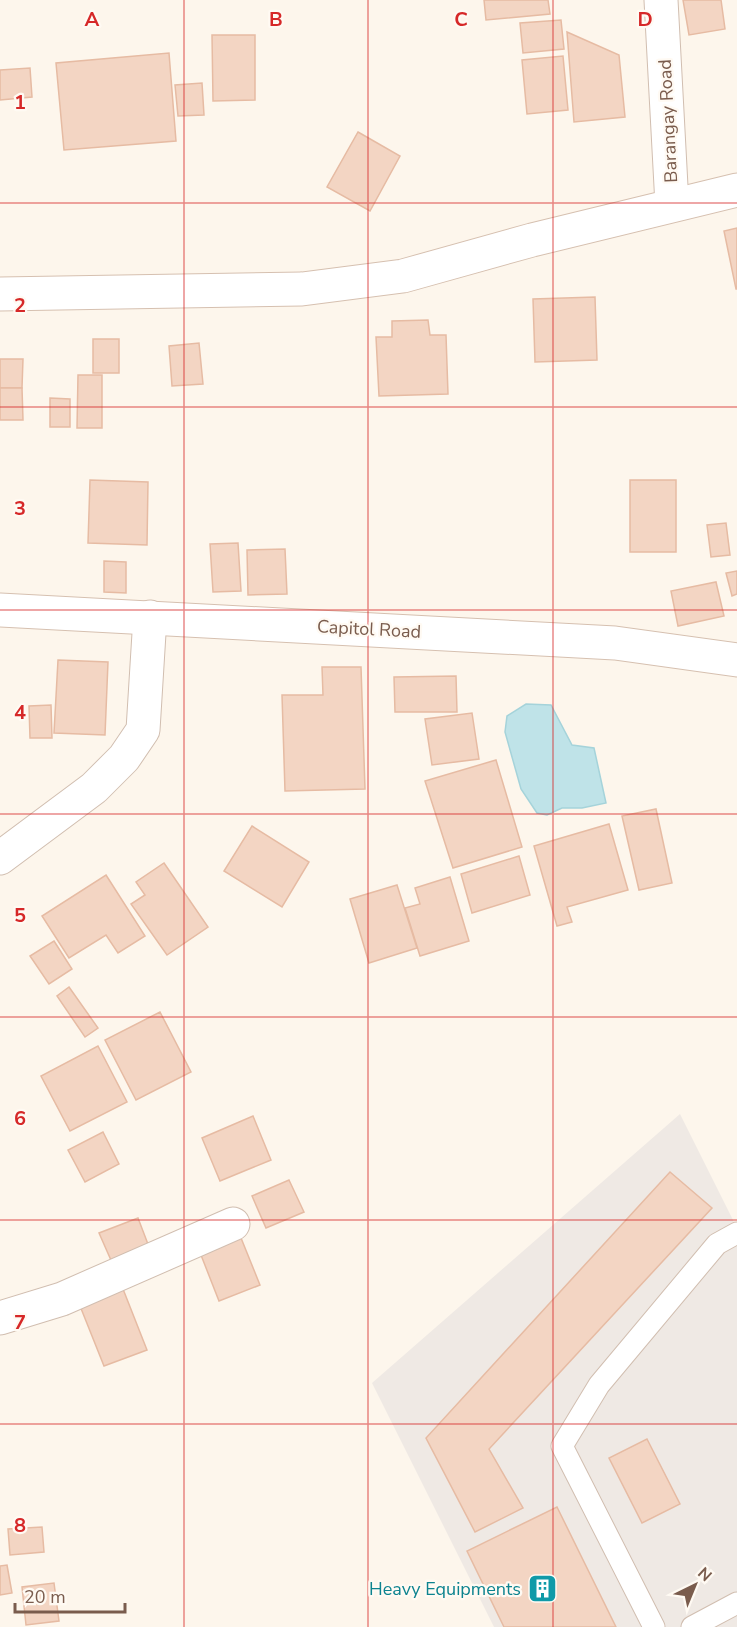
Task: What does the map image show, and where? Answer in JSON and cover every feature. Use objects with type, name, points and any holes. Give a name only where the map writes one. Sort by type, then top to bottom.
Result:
[{"type":"street","name":"Barangay Road","points":[[661,0],[672,205]]},
{"type":"street","points":[[0,294],[302,289],[403,276],[532,240],[737,190]]},
{"type":"street","name":"Capitol Road","points":[[0,610],[615,643],[737,660]]},
{"type":"street","points":[[0,858],[94,788],[124,758],[143,729],[150,617]]},
{"type":"street","points":[[0,1318],[62,1299],[233,1224]]},
{"type":"lane","points":[[654,1627],[562,1446],[599,1385],[717,1244],[737,1233]]},
{"type":"lane","points":[[692,1627],[737,1604]]},
{"type":"shaded area","points":[[680,1114],[737,1228],[737,1627],[494,1627],[372,1383]]},
{"type":"water","points":[[526,704],[551,705],[572,745],[594,748],[606,803],[582,808],[562,808],[547,815],[537,813],[521,789],[505,732],[507,716]]},
{"type":"building","points":[[484,0],[548,0],[550,14],[486,20]]},
{"type":"building","points":[[683,0],[721,0],[725,29],[689,35]]},
{"type":"building","points":[[561,20],[564,49],[523,53],[520,23]]},
{"type":"building","points":[[567,32],[619,55],[625,117],[574,122]]},
{"type":"building","points":[[212,35],[255,35],[255,100],[213,101]]},
{"type":"building","points":[[169,53],[176,141],[64,150],[56,63]]},
{"type":"building","points":[[563,56],[568,110],[527,114],[522,60]]},
{"type":"building","points":[[30,68],[32,97],[0,100],[0,70]]},
{"type":"building","points":[[202,83],[204,115],[178,116],[175,85]]},
{"type":"building","points":[[358,132],[400,156],[370,211],[327,187]]},
{"type":"building","points":[[737,228],[737,289],[736,289],[724,231]]},
{"type":"building","points":[[595,297],[597,360],[535,362],[533,299]]},
{"type":"building","points":[[428,320],[430,335],[446,335],[448,394],[379,396],[376,337],[392,337],[392,321]]},
{"type":"building","points":[[93,339],[119,339],[119,373],[93,373]]},
{"type":"building","points":[[199,343],[203,384],[172,386],[169,346]]},
{"type":"building","points":[[0,359],[23,359],[22,388],[0,388]]},
{"type":"building","points":[[78,375],[102,375],[102,428],[77,428]]},
{"type":"building","points":[[0,388],[22,388],[23,420],[0,420]]},
{"type":"building","points":[[50,398],[70,399],[70,427],[50,427]]},
{"type":"building","points":[[90,480],[148,482],[147,545],[88,543]]},
{"type":"building","points":[[630,480],[676,480],[676,552],[630,552]]},
{"type":"building","points":[[726,523],[730,555],[711,557],[707,525]]},
{"type":"building","points":[[238,543],[241,591],[213,592],[210,544]]},
{"type":"building","points":[[285,549],[287,594],[248,595],[247,550]]},
{"type":"building","points":[[104,561],[126,562],[126,593],[104,592]]},
{"type":"building","points":[[737,571],[737,594],[732,596],[726,573]]},
{"type":"building","points":[[716,582],[724,616],[678,626],[671,591]]},
{"type":"building","points":[[58,660],[108,662],[105,735],[54,733]]},
{"type":"building","points":[[322,667],[361,667],[365,789],[285,791],[282,695],[323,695]]},
{"type":"building","points":[[456,676],[457,712],[395,712],[394,677]]},
{"type":"building","points":[[51,705],[52,738],[30,738],[29,706]]},
{"type":"building","points":[[472,713],[479,759],[432,765],[425,719]]},
{"type":"building","points":[[496,760],[522,847],[453,868],[425,781]]},
{"type":"building","points":[[656,809],[672,883],[639,890],[622,816]]},
{"type":"building","points":[[609,824],[628,890],[567,907],[572,922],[557,926],[534,846]]},
{"type":"building","points":[[252,826],[309,862],[282,907],[224,871]]},
{"type":"building","points":[[519,856],[530,895],[472,913],[461,874]]},
{"type":"building","points":[[164,863],[208,927],[167,955],[131,904],[145,895],[136,882]]},
{"type":"building","points":[[106,875],[145,936],[118,953],[106,935],[69,958],[42,916]]},
{"type":"building","points":[[450,877],[469,941],[420,956],[405,908],[420,904],[415,888]]},
{"type":"building","points":[[397,885],[417,948],[369,963],[350,899]]},
{"type":"building","points":[[54,941],[72,969],[49,984],[30,956]]},
{"type":"building","points":[[69,987],[98,1028],[85,1037],[57,996]]},
{"type":"building","points":[[160,1012],[191,1072],[136,1100],[105,1040]]},
{"type":"building","points":[[98,1046],[127,1102],[70,1131],[41,1076]]},
{"type":"building","points":[[253,1116],[271,1160],[220,1181],[202,1138]]},
{"type":"building","points":[[103,1132],[119,1164],[85,1182],[68,1150]]},
{"type":"building","points":[[670,1172],[712,1208],[489,1449],[523,1508],[475,1532],[426,1438]]},
{"type":"building","points":[[289,1180],[304,1212],[266,1228],[252,1196]]},
{"type":"building","points":[[138,1218],[151,1252],[114,1267],[99,1233]]},
{"type":"building","points":[[239,1233],[260,1285],[219,1301],[199,1250]]},
{"type":"building","points":[[123,1289],[147,1350],[104,1366],[80,1306]]},
{"type":"building","points":[[647,1439],[680,1504],[642,1523],[609,1458]]},
{"type":"building","name":"Heavy Equipments","points":[[557,1507],[616,1627],[504,1627],[467,1551]]},
{"type":"building","points":[[42,1527],[44,1552],[10,1555],[8,1529]]},
{"type":"building","points":[[7,1565],[12,1593],[0,1595],[0,1566]]},
{"type":"building","points":[[54,1583],[59,1621],[26,1625],[22,1587]]},
{"type":"place","name":"Heavy Equipments","points":[[542,1589]]}]
